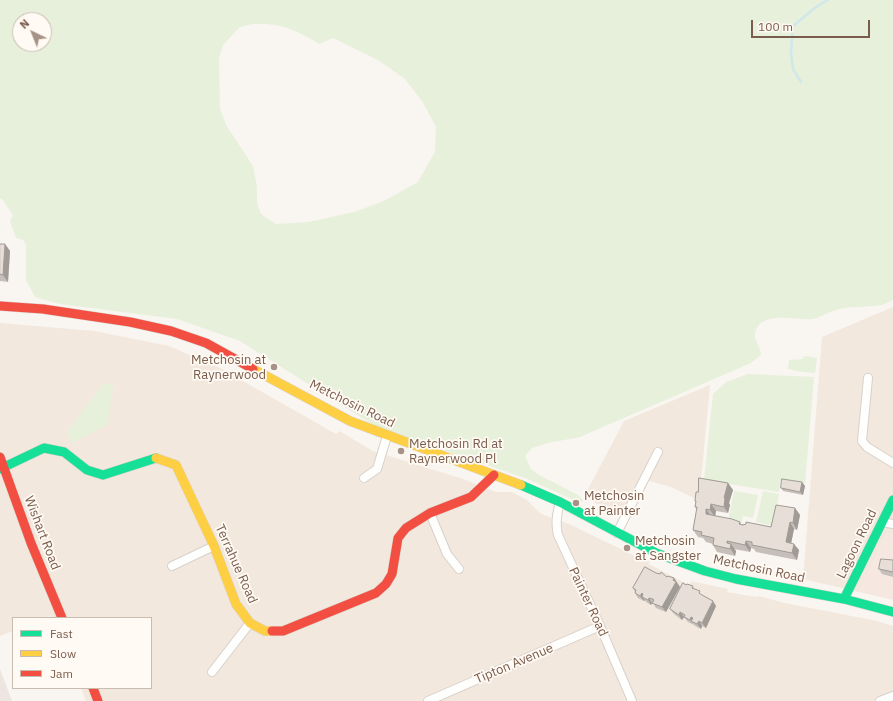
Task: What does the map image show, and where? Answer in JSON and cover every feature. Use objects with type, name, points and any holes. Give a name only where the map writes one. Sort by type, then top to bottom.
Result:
[{"type":"street","name":"Metchosin Road","points":[[0,306],[43,309],[130,322],[171,331],[192,338],[212,346],[350,421],[494,475],[560,502],[617,534],[656,553],[705,571],[736,579],[844,599],[893,612]]},
{"type":"street","points":[[868,378],[862,441],[867,447],[893,463]]},
{"type":"street","points":[[364,478],[377,469],[387,436]]},
{"type":"street","name":"Terrahue Road","points":[[2,468],[44,448],[64,452],[87,470],[104,475],[156,458],[176,465],[214,546],[236,604],[250,622],[265,631],[283,631],[376,593],[386,584],[392,574],[398,538],[406,528],[430,513],[471,497],[494,475]]},
{"type":"street","points":[[617,534],[658,452]]},
{"type":"street","name":"Wishart Road","points":[[0,457],[2,468],[62,617]]},
{"type":"street","name":"Lagoon Road","points":[[844,599],[893,500]]},
{"type":"street","name":"Painter Road","points":[[560,502],[555,527],[632,701]]},
{"type":"street","points":[[430,513],[447,554],[459,569]]},
{"type":"street","points":[[882,522],[893,524]]},
{"type":"street","points":[[172,566],[214,546]]},
{"type":"street","points":[[212,672],[250,622]]},
{"type":"street","name":"Tipton Avenue","points":[[428,701],[600,626]]},
{"type":"street","points":[[93,689],[98,701]]},
{"type":"street","points":[[880,701],[893,696]]},
{"type":"shaded area","points":[[893,307],[893,533],[888,533],[859,592],[803,579],[822,337]]},
{"type":"shaded area","points":[[0,323],[94,331],[169,346],[220,368],[336,434],[339,431],[373,451],[463,479],[496,492],[512,492],[527,500],[541,514],[569,524],[650,562],[649,564],[685,583],[690,584],[691,581],[728,589],[727,592],[756,597],[758,596],[785,603],[877,621],[893,626],[893,701],[86,701],[81,689],[152,689],[152,617],[12,617],[12,631],[0,636]]},
{"type":"shaded area","points":[[710,385],[700,491],[696,499],[671,487],[649,481],[633,491],[623,510],[619,513],[615,513],[584,497],[624,421]]},
{"type":"shaded area","points":[[888,533],[893,533],[893,600],[859,592]]},
{"type":"shaded area","points":[[0,669],[12,701],[0,701]]},
{"type":"green space","points":[[0,0],[893,0],[893,300],[882,305],[839,309],[813,319],[774,318],[766,320],[760,324],[755,334],[761,355],[751,363],[580,437],[548,443],[532,448],[525,456],[531,469],[539,475],[578,495],[583,500],[581,502],[525,478],[378,428],[240,341],[177,319],[60,304],[35,297],[26,280],[26,245],[23,240],[16,238],[10,221],[13,215],[2,199],[0,199]],"holes":[[[252,24],[272,24],[300,33],[319,44],[333,38],[378,60],[405,79],[422,101],[436,127],[435,152],[418,182],[384,201],[354,212],[309,222],[276,224],[261,214],[257,203],[257,187],[253,166],[226,125],[220,109],[219,58],[223,45],[240,27]]]},
{"type":"green space","points":[[805,356],[817,358],[815,373],[788,369],[789,360],[803,359]]},
{"type":"green space","points":[[748,374],[814,377],[805,483],[781,479],[779,492],[704,480],[713,394],[726,382]]},
{"type":"green space","points":[[104,383],[113,385],[108,424],[72,443],[67,432]]},
{"type":"green space","points":[[734,491],[758,495],[753,518],[743,516],[741,524],[728,521]]},
{"type":"green space","points":[[763,491],[779,494],[773,526],[756,522]]},
{"type":"building","points":[[0,244],[5,244],[3,275],[0,274]]},
{"type":"building","points":[[699,478],[728,483],[724,498],[724,507],[711,504],[710,510],[706,509],[706,514],[732,519],[743,525],[746,524],[746,522],[771,527],[776,505],[795,508],[793,523],[790,522],[786,542],[794,544],[792,553],[752,545],[752,542],[746,541],[745,545],[727,541],[727,543],[731,544],[730,549],[713,545],[714,538],[701,535],[702,532],[693,530],[697,507],[695,507],[696,492],[698,492]]},
{"type":"building","points":[[782,479],[802,482],[800,492],[781,488]]},
{"type":"building","points":[[881,559],[893,560],[893,572],[879,569]]},
{"type":"building","points":[[645,567],[656,573],[660,574],[661,572],[667,577],[674,578],[673,580],[676,582],[662,607],[652,603],[654,600],[653,599],[649,598],[648,600],[642,597],[642,593],[640,596],[635,593],[636,590],[633,588]]},
{"type":"building","points":[[683,583],[693,586],[692,588],[700,591],[699,593],[713,601],[702,623],[699,621],[697,624],[691,621],[693,618],[691,617],[690,620],[684,617],[685,615],[680,612],[679,615],[670,609]]},
{"type":"waterway","points":[[801,82],[793,69],[791,52],[793,26],[816,7],[828,0]]},
{"type":"traffic: fast","points":[[0,469],[44,448],[64,452],[87,470],[103,475],[156,458]]},
{"type":"traffic: fast","points":[[521,485],[560,502],[656,553],[705,571],[736,579],[844,599],[893,612]]},
{"type":"traffic: fast","points":[[844,599],[893,500]]},
{"type":"traffic: slow","points":[[253,369],[350,421],[521,485]]},
{"type":"traffic: slow","points":[[156,458],[176,465],[214,546],[236,604],[250,623],[265,631],[272,631]]},
{"type":"traffic: jam","points":[[0,306],[43,309],[130,322],[171,331],[206,343],[253,369]]},
{"type":"traffic: jam","points":[[0,457],[31,543],[62,617]]},
{"type":"traffic: jam","points":[[272,631],[283,631],[376,593],[386,584],[392,574],[398,538],[406,528],[430,513],[471,497],[494,475]]},
{"type":"traffic: jam","points":[[93,689],[98,701]]},
{"type":"place","name":"Metchosin at Raynerwood","points":[[274,367]]},
{"type":"place","name":"Metchosin Rd at Raynerwood Pl","points":[[401,451]]},
{"type":"place","name":"Metchosin at Painter","points":[[576,503]]},
{"type":"place","name":"Metchosin at Sangster","points":[[627,548]]}]
